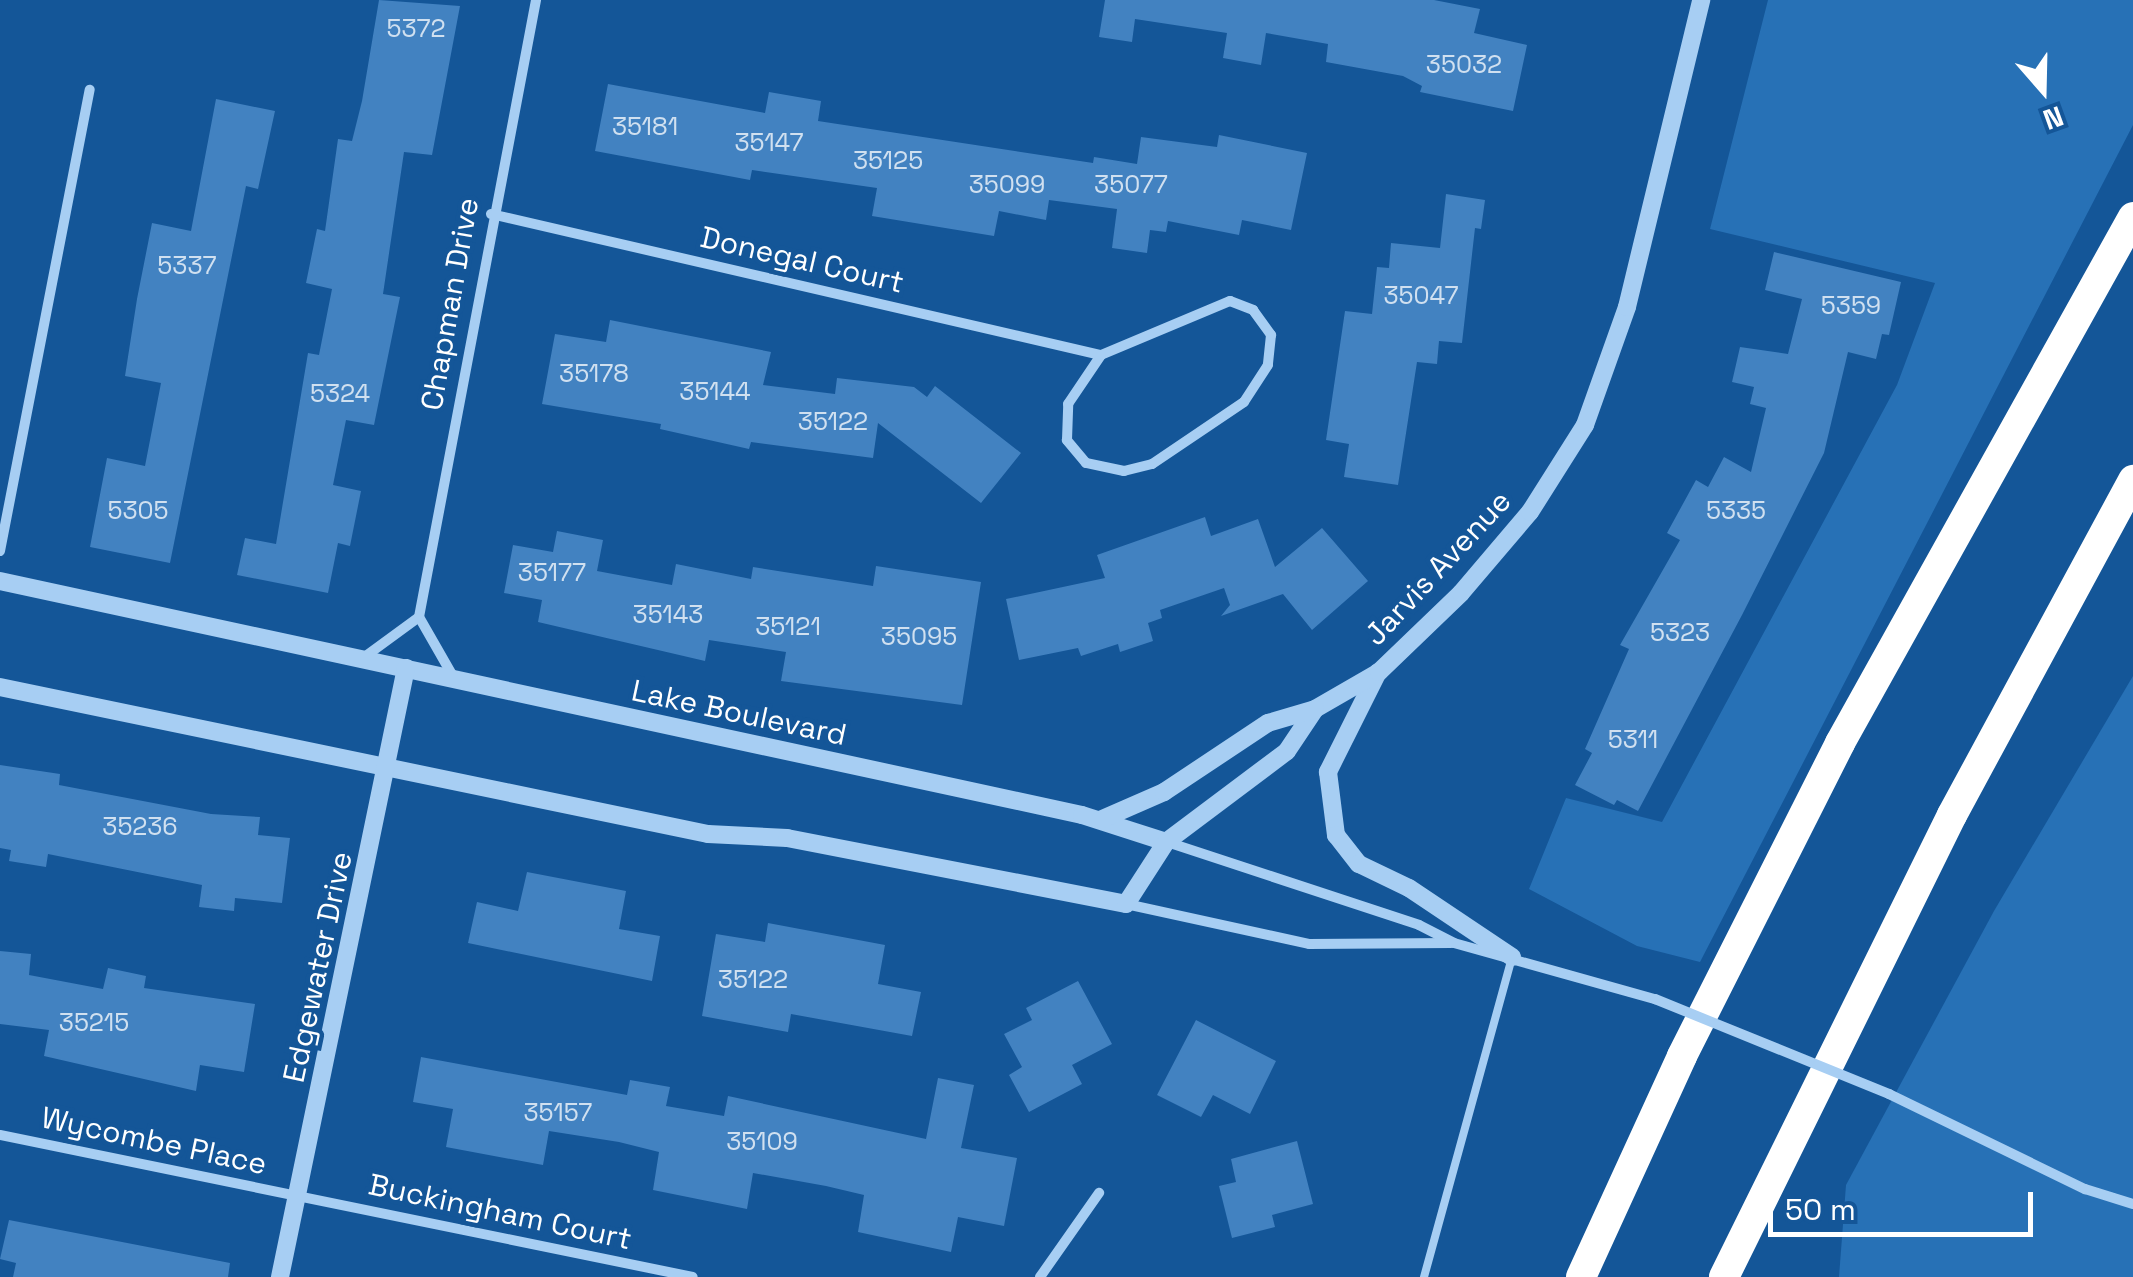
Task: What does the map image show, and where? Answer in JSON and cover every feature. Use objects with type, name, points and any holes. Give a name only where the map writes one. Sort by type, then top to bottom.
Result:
[{"type":"highway","points":[[1581,1277],[1682,1056],[1840,743],[2133,217]]},
{"type":"highway","points":[[1724,1277],[1944,832],[2133,480]]},
{"type":"street","name":"Chapman Drive","points":[[419,617],[491,214],[536,0]]},
{"type":"street","name":"Jarvis Avenue","points":[[1126,904],[1166,842],[1288,752],[1315,709],[1378,672],[1461,593],[1530,512],[1584,425],[1627,306],[1702,0]]},
{"type":"street","points":[[0,551],[90,90]]},
{"type":"street","name":"Donegal Court","points":[[491,214],[1101,354]]},
{"type":"street","points":[[1230,301],[1253,310],[1271,335],[1268,365],[1244,402],[1152,464],[1124,471],[1086,463],[1067,440],[1068,404],[1101,354],[1230,301]]},
{"type":"street","name":"Lake Boulevard","points":[[0,581],[1099,821],[1420,925],[1454,943]]},
{"type":"street","points":[[362,659],[419,617],[454,678]]},
{"type":"street","name":"Edgewater Drive","points":[[280,1277],[388,770],[406,668]]},
{"type":"street","points":[[1378,672],[1328,772],[1336,834],[1359,864],[1409,888],[1512,957]]},
{"type":"street","name":"Lake Boulevard","points":[[0,687],[708,834],[787,838],[1309,944],[1454,943],[1512,957],[1655,999],[1889,1094],[2084,1189],[2133,1204]]},
{"type":"street","points":[[1099,821],[1164,792],[1268,723],[1315,709]]},
{"type":"street","name":"Wycombe Place","points":[[0,1135],[297,1196]]},
{"type":"street","points":[[1040,1277],[1099,1193]]},
{"type":"street","name":"Buckingham Court","points":[[297,1196],[692,1277]]},
{"type":"lane","points":[[1424,1277],[1512,957]]},
{"type":"shaded area","points":[[1768,0],[2133,0],[2133,125],[1700,962],[1637,946],[1529,889],[1566,798],[1662,822],[1897,385],[1935,283],[1710,229]]},
{"type":"shaded area","points":[[2133,676],[2133,1277],[1839,1277],[1846,1185],[1994,911]]},
{"type":"building","points":[[379,0],[460,6],[432,155],[404,152],[383,294],[400,297],[374,425],[346,420],[333,485],[361,491],[350,546],[338,543],[328,593],[237,575],[245,538],[276,544],[308,353],[319,355],[332,289],[306,283],[317,229],[325,231],[338,139],[352,141]]},
{"type":"building","points":[[1105,0],[1434,0],[1480,9],[1474,33],[1527,45],[1513,111],[1420,92],[1422,86],[1403,76],[1326,62],[1328,44],[1266,33],[1261,65],[1223,58],[1227,33],[1135,19],[1132,42],[1099,37]]},
{"type":"building","points":[[608,84],[765,113],[769,92],[821,101],[818,121],[1093,163],[1094,157],[1137,164],[1141,137],[1217,147],[1219,135],[1307,153],[1291,230],[1242,220],[1239,235],[1168,221],[1166,232],[1150,230],[1147,253],[1112,248],[1117,209],[1049,200],[1046,220],[999,211],[994,236],[872,216],[877,188],[752,170],[750,180],[595,151]]},
{"type":"building","points":[[216,99],[275,111],[258,189],[246,186],[170,563],[90,547],[107,458],[145,466],[161,383],[125,376],[137,299],[152,223],[191,231]]},
{"type":"building","points":[[1446,194],[1485,200],[1481,229],[1475,228],[1462,343],[1439,341],[1437,364],[1417,362],[1398,485],[1344,477],[1349,444],[1326,440],[1345,311],[1372,314],[1377,267],[1389,268],[1391,243],[1440,248]]},
{"type":"building","points":[[1774,252],[1901,282],[1889,335],[1882,334],[1876,359],[1848,352],[1824,453],[1742,615],[1638,811],[1617,800],[1614,805],[1575,785],[1592,753],[1585,749],[1629,649],[1620,645],[1680,540],[1667,533],[1696,480],[1708,487],[1724,457],[1751,472],[1766,408],[1750,404],[1754,387],[1732,382],[1740,347],[1788,354],[1802,299],[1765,290]]},
{"type":"building","points":[[610,320],[771,352],[763,385],[835,394],[837,378],[914,387],[927,397],[935,386],[1021,453],[981,503],[878,423],[873,458],[751,442],[749,449],[660,429],[661,424],[542,404],[555,334],[606,342]]},
{"type":"building","points":[[1205,517],[1211,536],[1258,519],[1275,567],[1322,528],[1368,581],[1312,630],[1283,594],[1221,616],[1230,605],[1224,588],[1160,610],[1162,618],[1148,623],[1153,641],[1120,652],[1118,644],[1081,656],[1078,648],[1019,660],[1006,599],[1105,578],[1097,555]]},
{"type":"building","points":[[557,531],[603,540],[597,571],[672,585],[676,564],[751,579],[753,567],[873,586],[876,566],[981,582],[962,705],[781,681],[786,652],[709,640],[705,661],[538,622],[542,600],[504,593],[513,545],[553,552]]},
{"type":"building","points":[[0,765],[60,774],[59,785],[211,814],[260,817],[258,835],[290,838],[282,903],[235,898],[234,911],[199,907],[202,885],[48,854],[46,867],[9,861],[11,850],[0,848]]},
{"type":"building","points":[[527,872],[626,891],[619,929],[660,936],[652,981],[468,943],[477,902],[518,911]]},
{"type":"building","points":[[768,923],[885,945],[878,984],[921,992],[912,1036],[791,1014],[788,1032],[702,1016],[716,934],[765,942]]},
{"type":"building","points":[[0,951],[31,954],[29,975],[103,989],[108,968],[146,976],[144,988],[255,1004],[244,1072],[200,1065],[196,1091],[44,1056],[49,1030],[0,1024]]},
{"type":"building","points":[[1078,981],[1112,1044],[1072,1065],[1082,1084],[1029,1112],[1009,1075],[1022,1067],[1004,1034],[1032,1020],[1026,1008]]},
{"type":"building","points":[[1196,1020],[1276,1061],[1250,1114],[1213,1095],[1201,1117],[1157,1095]]},
{"type":"building","points":[[421,1057],[627,1095],[630,1080],[670,1087],[666,1106],[724,1116],[728,1096],[926,1139],[938,1078],[974,1085],[961,1148],[1017,1158],[1004,1226],[958,1217],[951,1252],[858,1232],[864,1195],[826,1186],[753,1173],[747,1209],[653,1190],[659,1152],[619,1142],[549,1131],[543,1165],[446,1147],[453,1109],[413,1102]]},
{"type":"building","points":[[1297,1141],[1313,1204],[1272,1215],[1275,1227],[1232,1238],[1219,1186],[1236,1182],[1231,1159]]},
{"type":"building","points":[[9,1220],[230,1263],[228,1277],[13,1277],[16,1263],[0,1259]]}]
